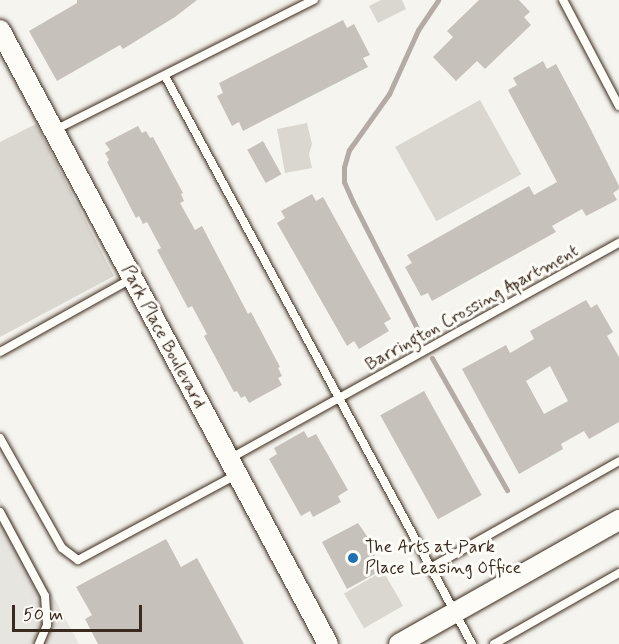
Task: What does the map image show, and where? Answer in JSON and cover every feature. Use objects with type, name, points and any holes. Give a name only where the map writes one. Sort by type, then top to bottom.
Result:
[{"type":"street","name":"Park Place Boulevard","points":[[0,30],[328,644]]},
{"type":"street","points":[[399,644],[619,520]]},
{"type":"lane","points":[[54,131],[314,0]]},
{"type":"lane","points":[[563,0],[619,106]]},
{"type":"lane","points":[[165,76],[432,567],[453,613],[472,644]]},
{"type":"lane","name":"Barrington Crossing Apartment","points":[[0,438],[62,548],[78,560],[233,467],[339,398],[619,243]]},
{"type":"lane","points":[[0,351],[132,278]]},
{"type":"lane","points":[[432,567],[619,461]]},
{"type":"lane","points":[[0,512],[45,596],[47,626],[39,644]]},
{"type":"lane","points":[[494,644],[619,573]]},
{"type":"shaded area","points":[[381,0],[402,0],[406,9],[378,23],[369,6]]},
{"type":"shaded area","points":[[480,100],[521,174],[436,221],[395,147]]},
{"type":"shaded area","points":[[307,123],[312,144],[309,154],[312,168],[285,173],[277,129]]},
{"type":"shaded area","points":[[36,124],[114,276],[0,337],[0,142]]},
{"type":"shaded area","points":[[0,498],[79,644],[0,644]]},
{"type":"shaded area","points":[[383,571],[403,606],[364,628],[344,594]]},
{"type":"building","points":[[77,0],[197,0],[175,17],[123,49],[120,45],[57,81],[29,31],[77,3]]},
{"type":"building","points":[[479,0],[519,0],[530,12],[524,17],[531,25],[485,69],[477,61],[456,81],[433,57],[453,37],[447,31]]},
{"type":"building","points":[[343,20],[347,28],[354,24],[370,55],[363,58],[368,67],[243,131],[239,122],[232,126],[217,96],[223,93],[219,83]]},
{"type":"building","points":[[543,61],[547,69],[556,64],[587,122],[619,186],[619,189],[613,193],[617,200],[586,216],[582,209],[552,226],[556,232],[432,301],[428,293],[421,296],[405,267],[412,263],[407,255],[529,186],[534,195],[557,182],[508,90],[517,85],[513,78]]},
{"type":"building","points":[[138,126],[142,133],[146,131],[150,138],[153,137],[183,193],[181,194],[184,201],[180,203],[195,230],[202,226],[248,314],[251,312],[280,367],[278,368],[282,376],[278,378],[282,385],[249,403],[245,396],[241,398],[237,391],[234,392],[204,336],[207,334],[192,306],[188,308],[157,250],[161,248],[147,222],[143,224],[139,216],[136,218],[107,162],[109,160],[105,153],[110,150],[105,143]]},
{"type":"building","points":[[263,141],[281,174],[266,183],[247,150]]},
{"type":"building","points":[[312,194],[316,201],[323,197],[391,319],[384,323],[389,331],[359,349],[354,341],[347,346],[277,223],[285,218],[281,211]]},
{"type":"building","points":[[586,300],[591,308],[597,304],[613,332],[607,336],[619,357],[619,422],[589,439],[584,431],[561,444],[563,449],[519,474],[462,369],[506,345],[510,353],[534,339],[530,331]],"holes":[[[550,366],[568,401],[544,414],[526,381]]]},
{"type":"building","points":[[424,391],[482,495],[438,519],[380,415]]},
{"type":"building","points":[[304,431],[308,438],[316,434],[348,490],[338,496],[341,502],[313,517],[310,511],[301,516],[269,459],[277,454],[274,448]]},
{"type":"building","name":"The Arts at Park Place Leasing Office","points":[[358,523],[373,545],[370,546],[382,570],[347,589],[322,542]]},
{"type":"building","points":[[166,539],[181,567],[197,558],[244,644],[98,644],[85,619],[92,615],[76,587]]},
{"type":"waterway","points":[[423,340],[353,202],[344,182],[344,167],[349,150],[389,94],[418,30],[438,0]]},
{"type":"waterway","points":[[432,358],[507,490]]},
{"type":"place","name":"The Arts at Park Place Leasing Office","points":[[353,558]]}]
